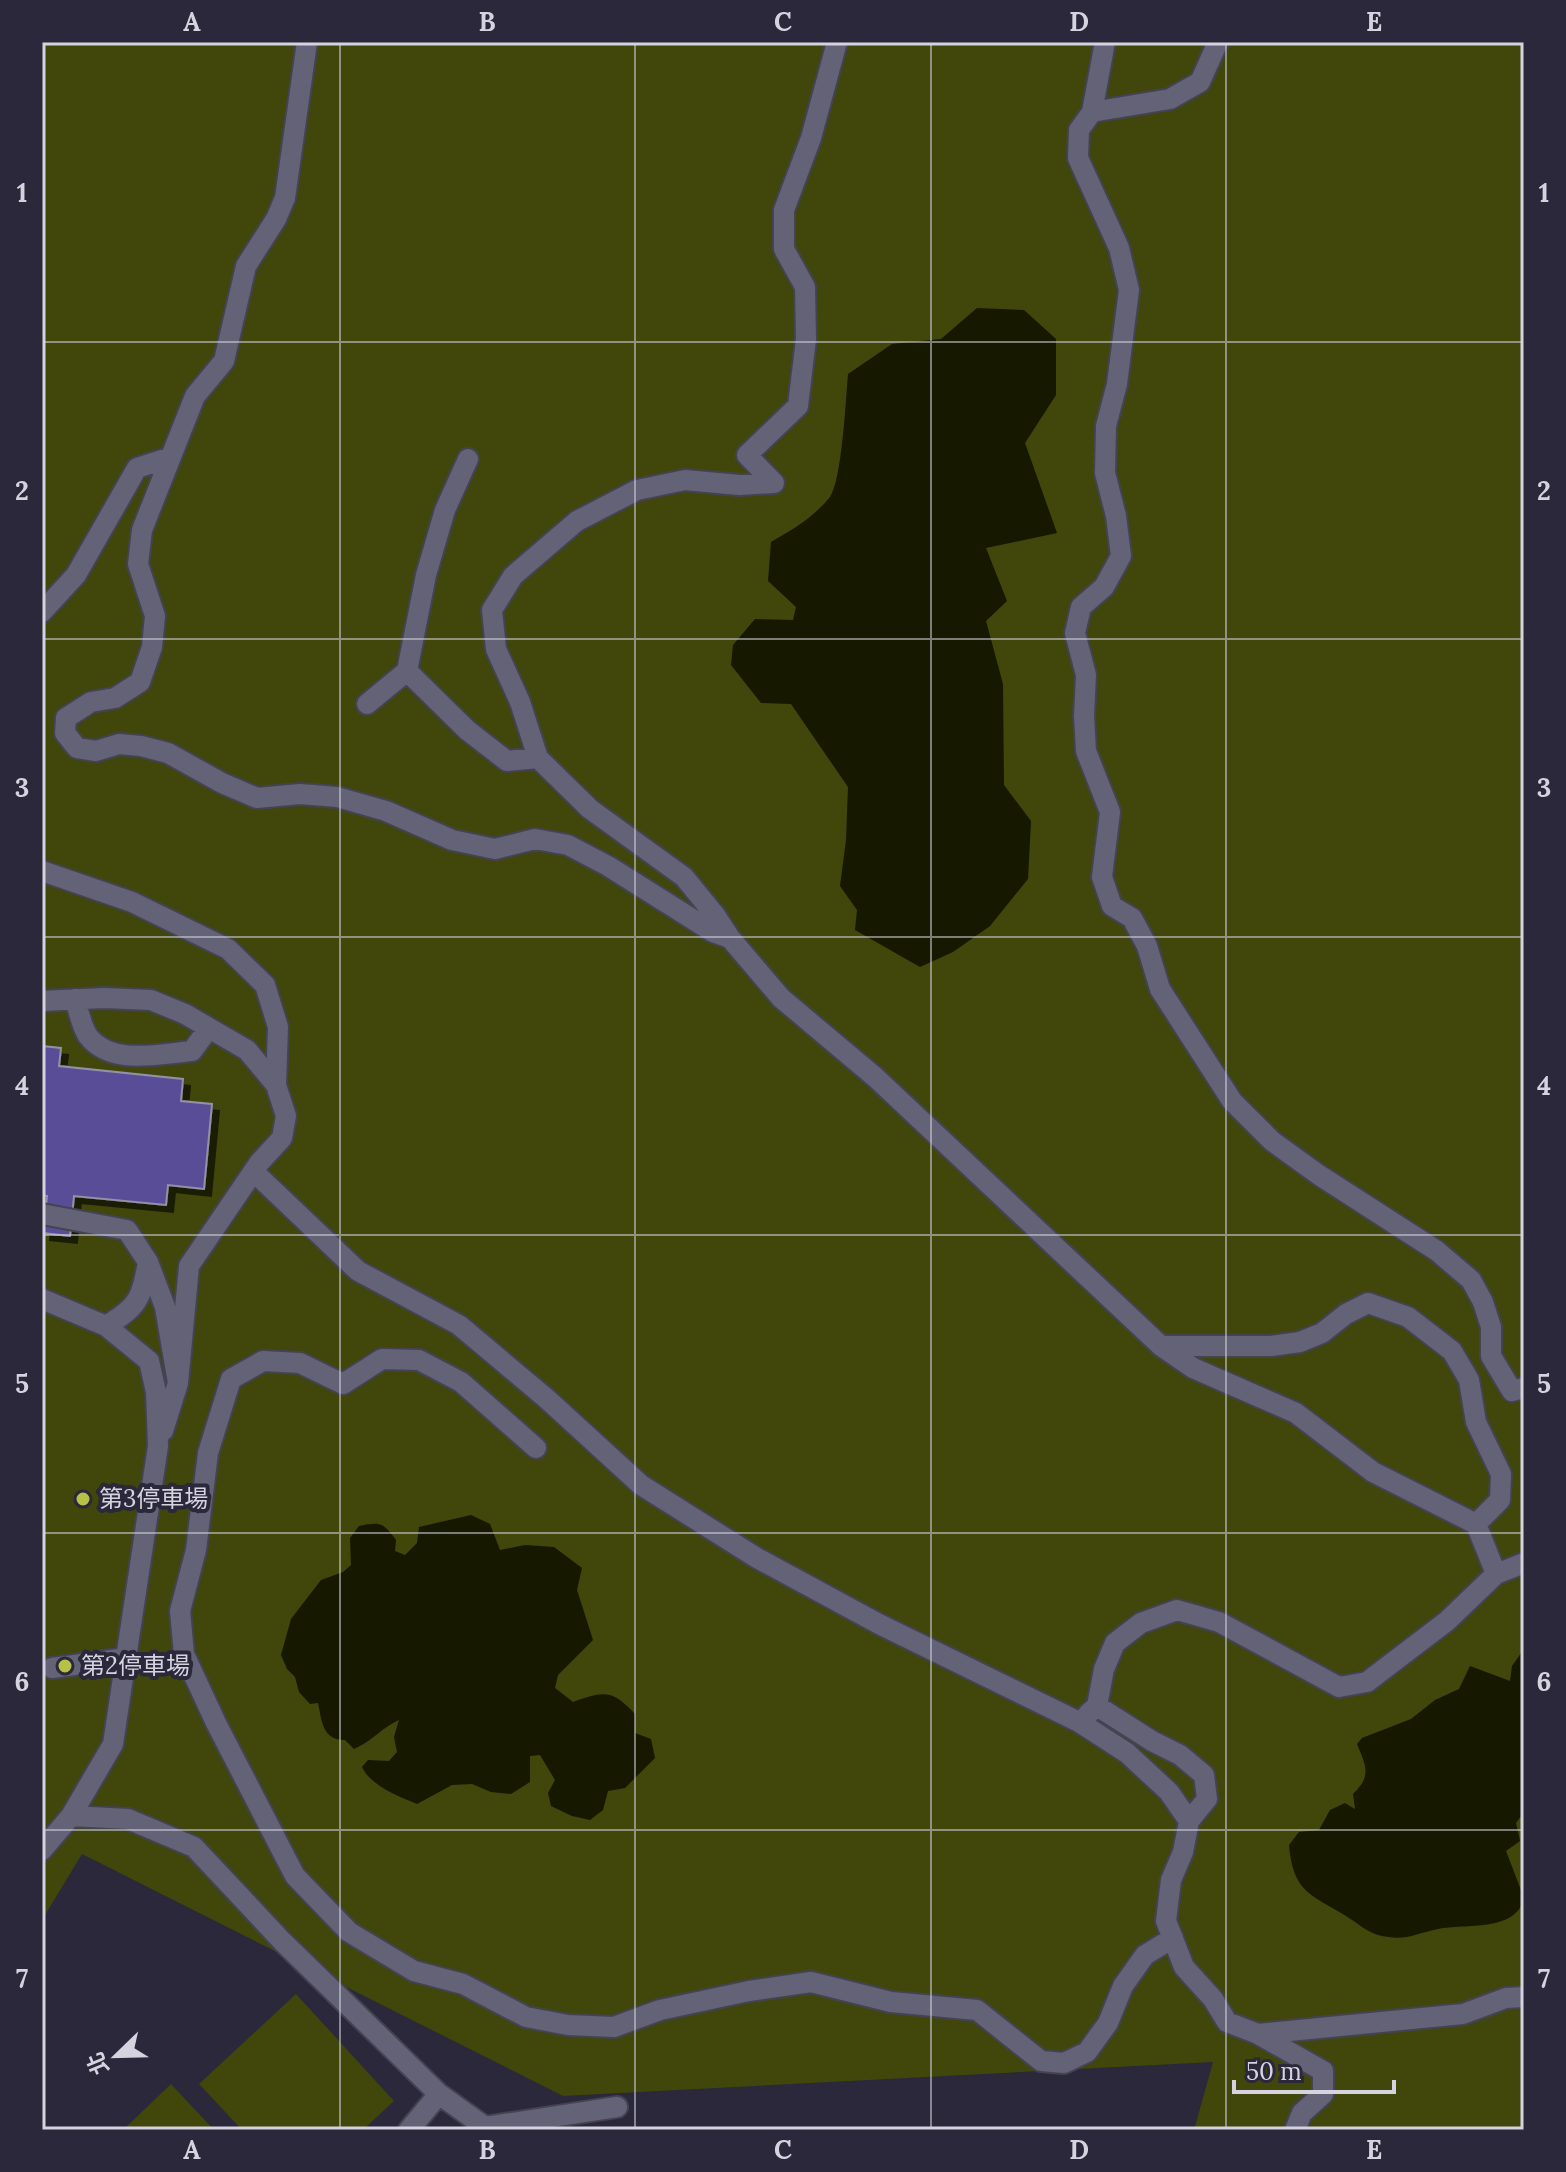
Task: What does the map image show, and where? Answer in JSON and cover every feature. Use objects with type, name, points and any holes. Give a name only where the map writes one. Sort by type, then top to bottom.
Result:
[{"type":"street","points":[[307,42],[285,198],[276,219],[246,266],[224,361],[195,396],[142,530],[138,564],[155,616],[152,647],[140,682],[115,698],[91,702],[66,718],[65,733],[77,748],[96,751],[119,744],[168,753],[222,783],[257,798],[300,794],[337,797],[386,811],[452,840],[495,849],[535,839],[568,845],[608,866],[713,932],[730,938]]},
{"type":"street","points":[[837,42],[811,138],[784,210],[784,249],[805,287],[806,339],[798,406],[747,455],[774,483],[739,485],[685,480],[637,490],[577,521],[513,576],[492,610],[496,649],[520,702],[538,758],[590,809],[684,877],[781,998],[875,1077],[1161,1346],[1193,1368],[1296,1413],[1373,1472],[1476,1524],[1496,1574]]},
{"type":"street","points":[[1105,42],[1092,112],[1079,130],[1078,158],[1119,248],[1129,290],[1117,384],[1106,426],[1105,457],[1105,473],[1116,516],[1121,556],[1104,587],[1081,607],[1075,633],[1086,675],[1086,751],[1110,812],[1102,877],[1112,906],[1132,918],[1147,946],[1160,989],[1232,1101],[1272,1141],[1437,1251],[1471,1280],[1483,1302],[1491,1327],[1491,1356],[1512,1391],[1524,1388]]},
{"type":"street","points":[[1092,112],[1170,99],[1200,82],[1218,42]]},
{"type":"street","points":[[42,612],[76,575],[137,468],[171,457]]},
{"type":"street","points":[[367,704],[407,671],[426,575],[445,510],[468,459]]},
{"type":"street","points":[[407,671],[467,730],[507,761],[538,758]]},
{"type":"street","points":[[42,871],[132,902],[228,949],[265,985],[278,1027],[276,1085],[286,1116],[282,1138],[259,1163],[189,1266],[178,1383],[158,1446],[113,1744],[71,1816],[43,1846]]},
{"type":"street","points":[[42,1001],[104,998],[151,1000],[185,1014],[247,1050],[276,1085]]},
{"type":"street","points":[[75,999],[86,1033],[99,1048],[125,1056],[192,1051],[209,1028]]},
{"type":"street","points":[[254,1172],[358,1271],[459,1325],[547,1399],[641,1485],[757,1558],[879,1624],[1079,1722],[1127,1753],[1169,1792],[1189,1821]]},
{"type":"street","points":[[42,1214],[127,1230],[148,1262],[165,1307],[178,1383]]},
{"type":"street","points":[[106,1326],[128,1313],[142,1293],[148,1262]]},
{"type":"street","points":[[42,1299],[106,1326],[149,1361],[156,1392],[158,1446]]},
{"type":"street","points":[[1161,1346],[1271,1346],[1300,1342],[1322,1333],[1346,1314],[1368,1303],[1408,1317],[1452,1351],[1469,1380],[1476,1422],[1501,1474],[1500,1500],[1476,1524]]},
{"type":"street","points":[[536,1448],[461,1382],[419,1360],[382,1359],[343,1384],[300,1363],[263,1361],[231,1379],[208,1453],[196,1550],[180,1611],[184,1654],[295,1876],[349,1932],[414,1971],[463,1984],[526,2017],[568,2025],[614,2027],[660,2010],[749,1991],[811,1982],[891,2002],[977,2010],[1041,2061],[1064,2063],[1087,2052],[1108,2023],[1123,1986],[1145,1955],[1173,1938]]},
{"type":"street","points":[[1079,1722],[1097,1706],[1104,1669],[1115,1643],[1141,1623],[1177,1610],[1219,1622],[1339,1687],[1367,1682],[1447,1621],[1496,1574],[1524,1563]]},
{"type":"street","points":[[52,1668],[126,1658]]},
{"type":"street","points":[[1097,1706],[1180,1755],[1204,1775],[1207,1799],[1189,1821],[1183,1852],[1171,1880],[1166,1921],[1184,1967],[1213,1999],[1227,2022],[1258,2034],[1323,2071],[1323,2094],[1302,2113],[1295,2130]]},
{"type":"street","points":[[71,1816],[128,1819],[194,1847],[282,1941],[439,2094],[485,2127],[617,2107]]},
{"type":"street","points":[[1258,2034],[1463,2014],[1506,1998],[1524,1997]]},
{"type":"street","points":[[409,2130],[439,2094]]},
{"type":"green space","points":[[42,42],[1524,42],[1524,2130],[1194,2130],[1213,2062],[563,2096],[82,1854],[42,1920]]},
{"type":"green space","points":[[296,1994],[394,2101],[363,2130],[242,2130],[199,2084]]},
{"type":"green space","points":[[171,2084],[214,2130],[123,2130]]},
{"type":"shaded area","points":[[977,308],[1024,310],[1056,339],[1056,395],[1025,443],[1057,533],[986,548],[1007,601],[986,621],[1003,684],[1004,785],[1031,821],[1028,879],[990,926],[953,952],[920,967],[855,930],[857,910],[840,886],[848,787],[791,704],[761,703],[731,665],[733,645],[755,619],[793,620],[796,607],[768,581],[771,542],[810,517],[830,497],[838,474],[848,374],[892,344],[941,339]]},
{"type":"shaded area","points":[[471,1515],[490,1524],[500,1550],[525,1545],[554,1547],[582,1568],[577,1590],[593,1640],[558,1675],[555,1688],[573,1702],[600,1694],[613,1696],[635,1714],[635,1733],[651,1739],[655,1758],[625,1788],[608,1791],[603,1810],[590,1820],[551,1806],[548,1793],[555,1780],[540,1755],[530,1756],[530,1782],[511,1794],[491,1792],[472,1784],[452,1785],[417,1804],[386,1790],[372,1780],[362,1767],[368,1760],[389,1761],[397,1752],[394,1737],[399,1720],[354,1749],[345,1740],[332,1737],[324,1728],[318,1703],[310,1704],[299,1692],[295,1677],[287,1669],[281,1655],[291,1619],[321,1580],[343,1572],[351,1565],[350,1538],[359,1526],[377,1524],[384,1527],[396,1540],[395,1551],[405,1555],[417,1543],[419,1527]]},
{"type":"shaded area","points":[[1524,1649],[1524,1812],[1516,1823],[1520,1841],[1506,1851],[1524,1898],[1519,1909],[1500,1922],[1449,1927],[1395,1938],[1370,1932],[1306,1890],[1295,1873],[1289,1845],[1299,1832],[1319,1830],[1330,1810],[1345,1803],[1355,1809],[1353,1794],[1363,1782],[1366,1770],[1357,1744],[1362,1738],[1411,1719],[1435,1700],[1459,1689],[1470,1666],[1510,1681],[1512,1666]]},
{"type":"building","points":[[42,1046],[61,1048],[59,1066],[183,1079],[181,1101],[212,1104],[204,1189],[168,1185],[166,1205],[74,1196],[70,1236],[43,1233],[47,1196],[42,1196]]},
{"type":"place","name":"第3停車場","points":[[83,1499]]},
{"type":"place","name":"第2停車場","points":[[65,1666]]}]
